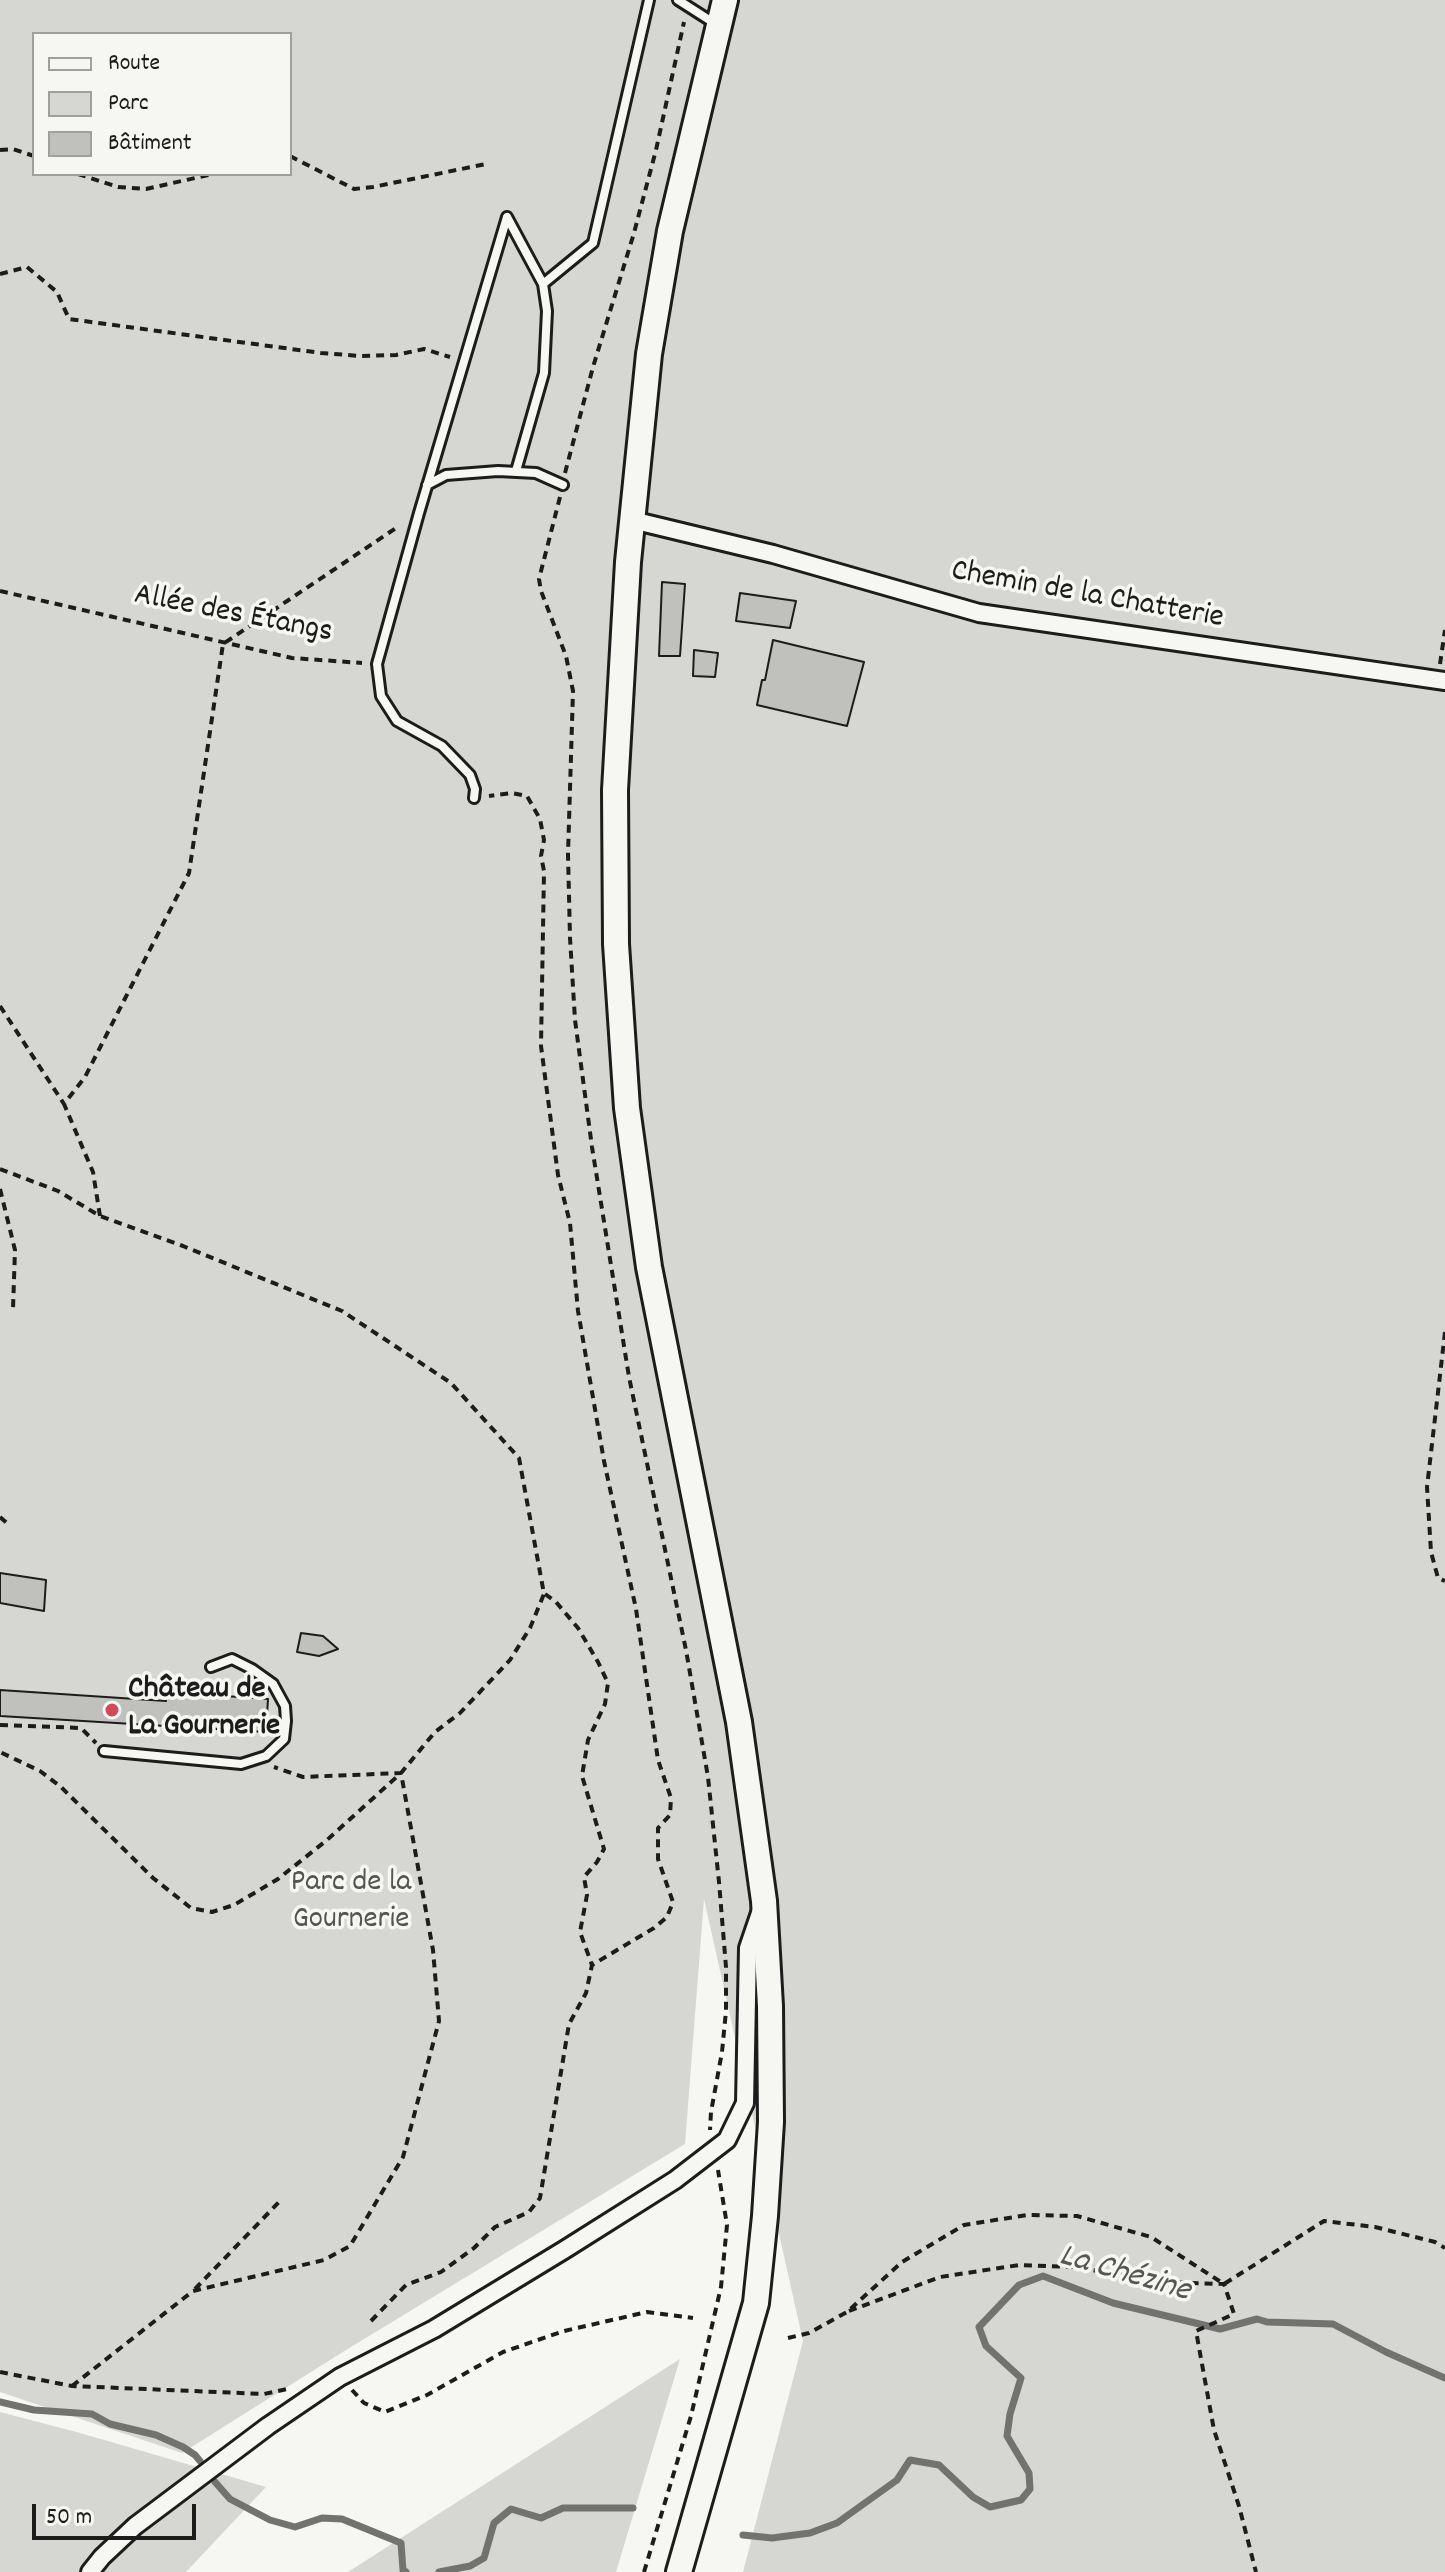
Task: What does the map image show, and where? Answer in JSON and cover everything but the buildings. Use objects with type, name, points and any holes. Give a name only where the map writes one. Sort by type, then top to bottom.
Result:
[{"type":"main road","points":[[679,2572],[756,2303],[771,2122],[770,2006],[764,1901],[739,1722],[649,1267],[627,1108],[616,944],[615,790],[632,520],[649,354],[670,231],[725,0]]},
{"type":"street","name":"Chemin de la Chatterie","points":[[632,520],[773,554],[979,613],[1441,681]]},
{"type":"street","points":[[90,2572],[135,2526],[268,2426],[340,2377],[447,2321],[662,2188],[727,2140],[745,2103],[748,1948],[764,1901]]},
{"type":"lane","points":[[543,284],[593,243],[649,0]]},
{"type":"lane","points":[[678,0],[719,26]]},
{"type":"lane","points":[[474,798],[475,789],[470,775],[442,746],[397,721],[381,696],[377,664],[507,217],[543,284],[547,311],[544,373],[516,471]]},
{"type":"lane","points":[[427,485],[446,475],[516,471],[536,473],[563,485]]},
{"type":"lane","points":[[104,1751],[241,1764],[266,1756],[284,1739],[285,1706],[273,1684],[232,1659],[211,1667]]},
{"type":"path","points":[[644,2572],[691,2416],[721,2287],[727,2225],[720,2178],[710,2144],[711,2112],[726,2011],[726,1967],[708,1777],[686,1650],[629,1377],[592,1147],[575,1020],[570,938],[568,854],[573,691],[566,656],[539,579],[573,440],[649,178],[687,6]]},
{"type":"path","points":[[0,150],[13,149],[32,155]]},
{"type":"path","points":[[292,157],[354,189],[486,164]]},
{"type":"path","points":[[84,176],[118,187],[146,189],[204,176]]},
{"type":"path","points":[[0,274],[27,267],[57,292],[69,319],[321,353],[396,355],[424,349],[464,361]]},
{"type":"path","points":[[64,1104],[85,1077],[189,873],[223,644],[419,513]]},
{"type":"path","name":"Allée des Étangs","points":[[0,591],[292,658],[377,664]]},
{"type":"path","points":[[1441,681],[1445,630]]},
{"type":"path","points":[[474,798],[512,793],[527,796],[540,819],[544,840],[541,856],[544,871],[541,1046],[558,1175],[570,1223],[578,1311],[604,1461],[636,1609],[658,1760],[671,1798],[670,1815],[658,1828],[658,1859],[673,1902],[667,1917],[592,1965]]},
{"type":"path","points":[[0,1006],[64,1104],[93,1172],[100,1216]]},
{"type":"path","points":[[0,1169],[58,1191],[100,1216],[183,1246],[342,1311],[451,1383],[519,1458],[544,1594],[530,1628],[510,1660],[460,1713],[435,1732],[401,1773],[327,1840],[278,1879],[234,1905],[212,1912],[191,1908],[153,1878],[61,1787],[40,1771],[0,1752]]},
{"type":"path","points":[[0,1189],[15,1250],[13,1309]]},
{"type":"path","points":[[1445,1332],[1427,1487],[1431,1552],[1438,1578],[1445,1581]]},
{"type":"path","points":[[0,1517],[8,1524]]},
{"type":"path","points":[[371,2321],[406,2285],[441,2272],[474,2248],[495,2227],[529,2212],[540,2198],[569,2024],[586,1993],[592,1965],[580,1932],[587,1895],[584,1877],[604,1849],[582,1776],[588,1740],[605,1704],[608,1683],[578,1628],[556,1602],[544,1594]]},
{"type":"path","points":[[0,1725],[81,1728],[104,1751]]},
{"type":"path","points":[[255,1761],[303,1777],[401,1773]]},
{"type":"path","points":[[193,2291],[324,2260],[350,2246],[403,2157],[439,2021],[433,1950],[401,1773]]},
{"type":"path","points":[[72,2386],[193,2291],[279,2202]]},
{"type":"path","points":[[847,2312],[902,2262],[964,2225],[1027,2215],[1077,2216],[1151,2237],[1224,2284],[1234,2314],[1196,2331],[1214,2430],[1239,2506],[1256,2572]]},
{"type":"path","points":[[788,2338],[809,2333],[847,2312],[940,2277],[1019,2265],[1075,2267],[1159,2282],[1224,2284],[1324,2221],[1375,2227],[1435,2242],[1445,2248]]},
{"type":"path","points":[[340,2377],[364,2403],[385,2412],[427,2395],[503,2352],[564,2331],[647,2312],[693,2318]]},
{"type":"path","points":[[0,2372],[72,2386],[264,2394],[295,2387]]},
{"type":"green space","name":"Parc de la Gournerie","points":[[0,0],[1445,0],[1445,2572],[743,2572],[803,2341],[704,1899],[685,2144],[182,2453],[0,2392]]},
{"type":"green space","points":[[680,2359],[616,2572],[348,2572]]},
{"type":"green space","points":[[0,2412],[266,2487],[186,2572],[0,2572]]},
{"type":"waterway","name":"La Chézine","points":[[743,2535],[772,2538],[810,2533],[837,2523],[897,2480],[910,2460],[939,2465],[973,2497],[990,2507],[1021,2500],[1030,2489],[1029,2473],[1007,2436],[1021,2378],[986,2346],[979,2327],[1019,2285],[1043,2276],[1113,2303],[1220,2329],[1257,2319],[1333,2324],[1445,2378]]},
{"type":"waterway","name":"La Chézine","points":[[0,2402],[34,2410],[92,2414],[110,2424],[156,2435],[183,2447],[200,2461]]},
{"type":"waterway","name":"La Chézine","points":[[215,2482],[230,2499],[270,2520],[295,2527],[322,2518],[342,2519],[401,2543],[403,2570],[406,2572]]},
{"type":"waterway","name":"La Chézine","points":[[439,2572],[470,2566],[484,2558],[494,2523],[511,2509],[541,2518],[563,2508],[633,2508]]},
{"type":"place","name":"Château de La Gournerie","points":[[112,1710]]}]
